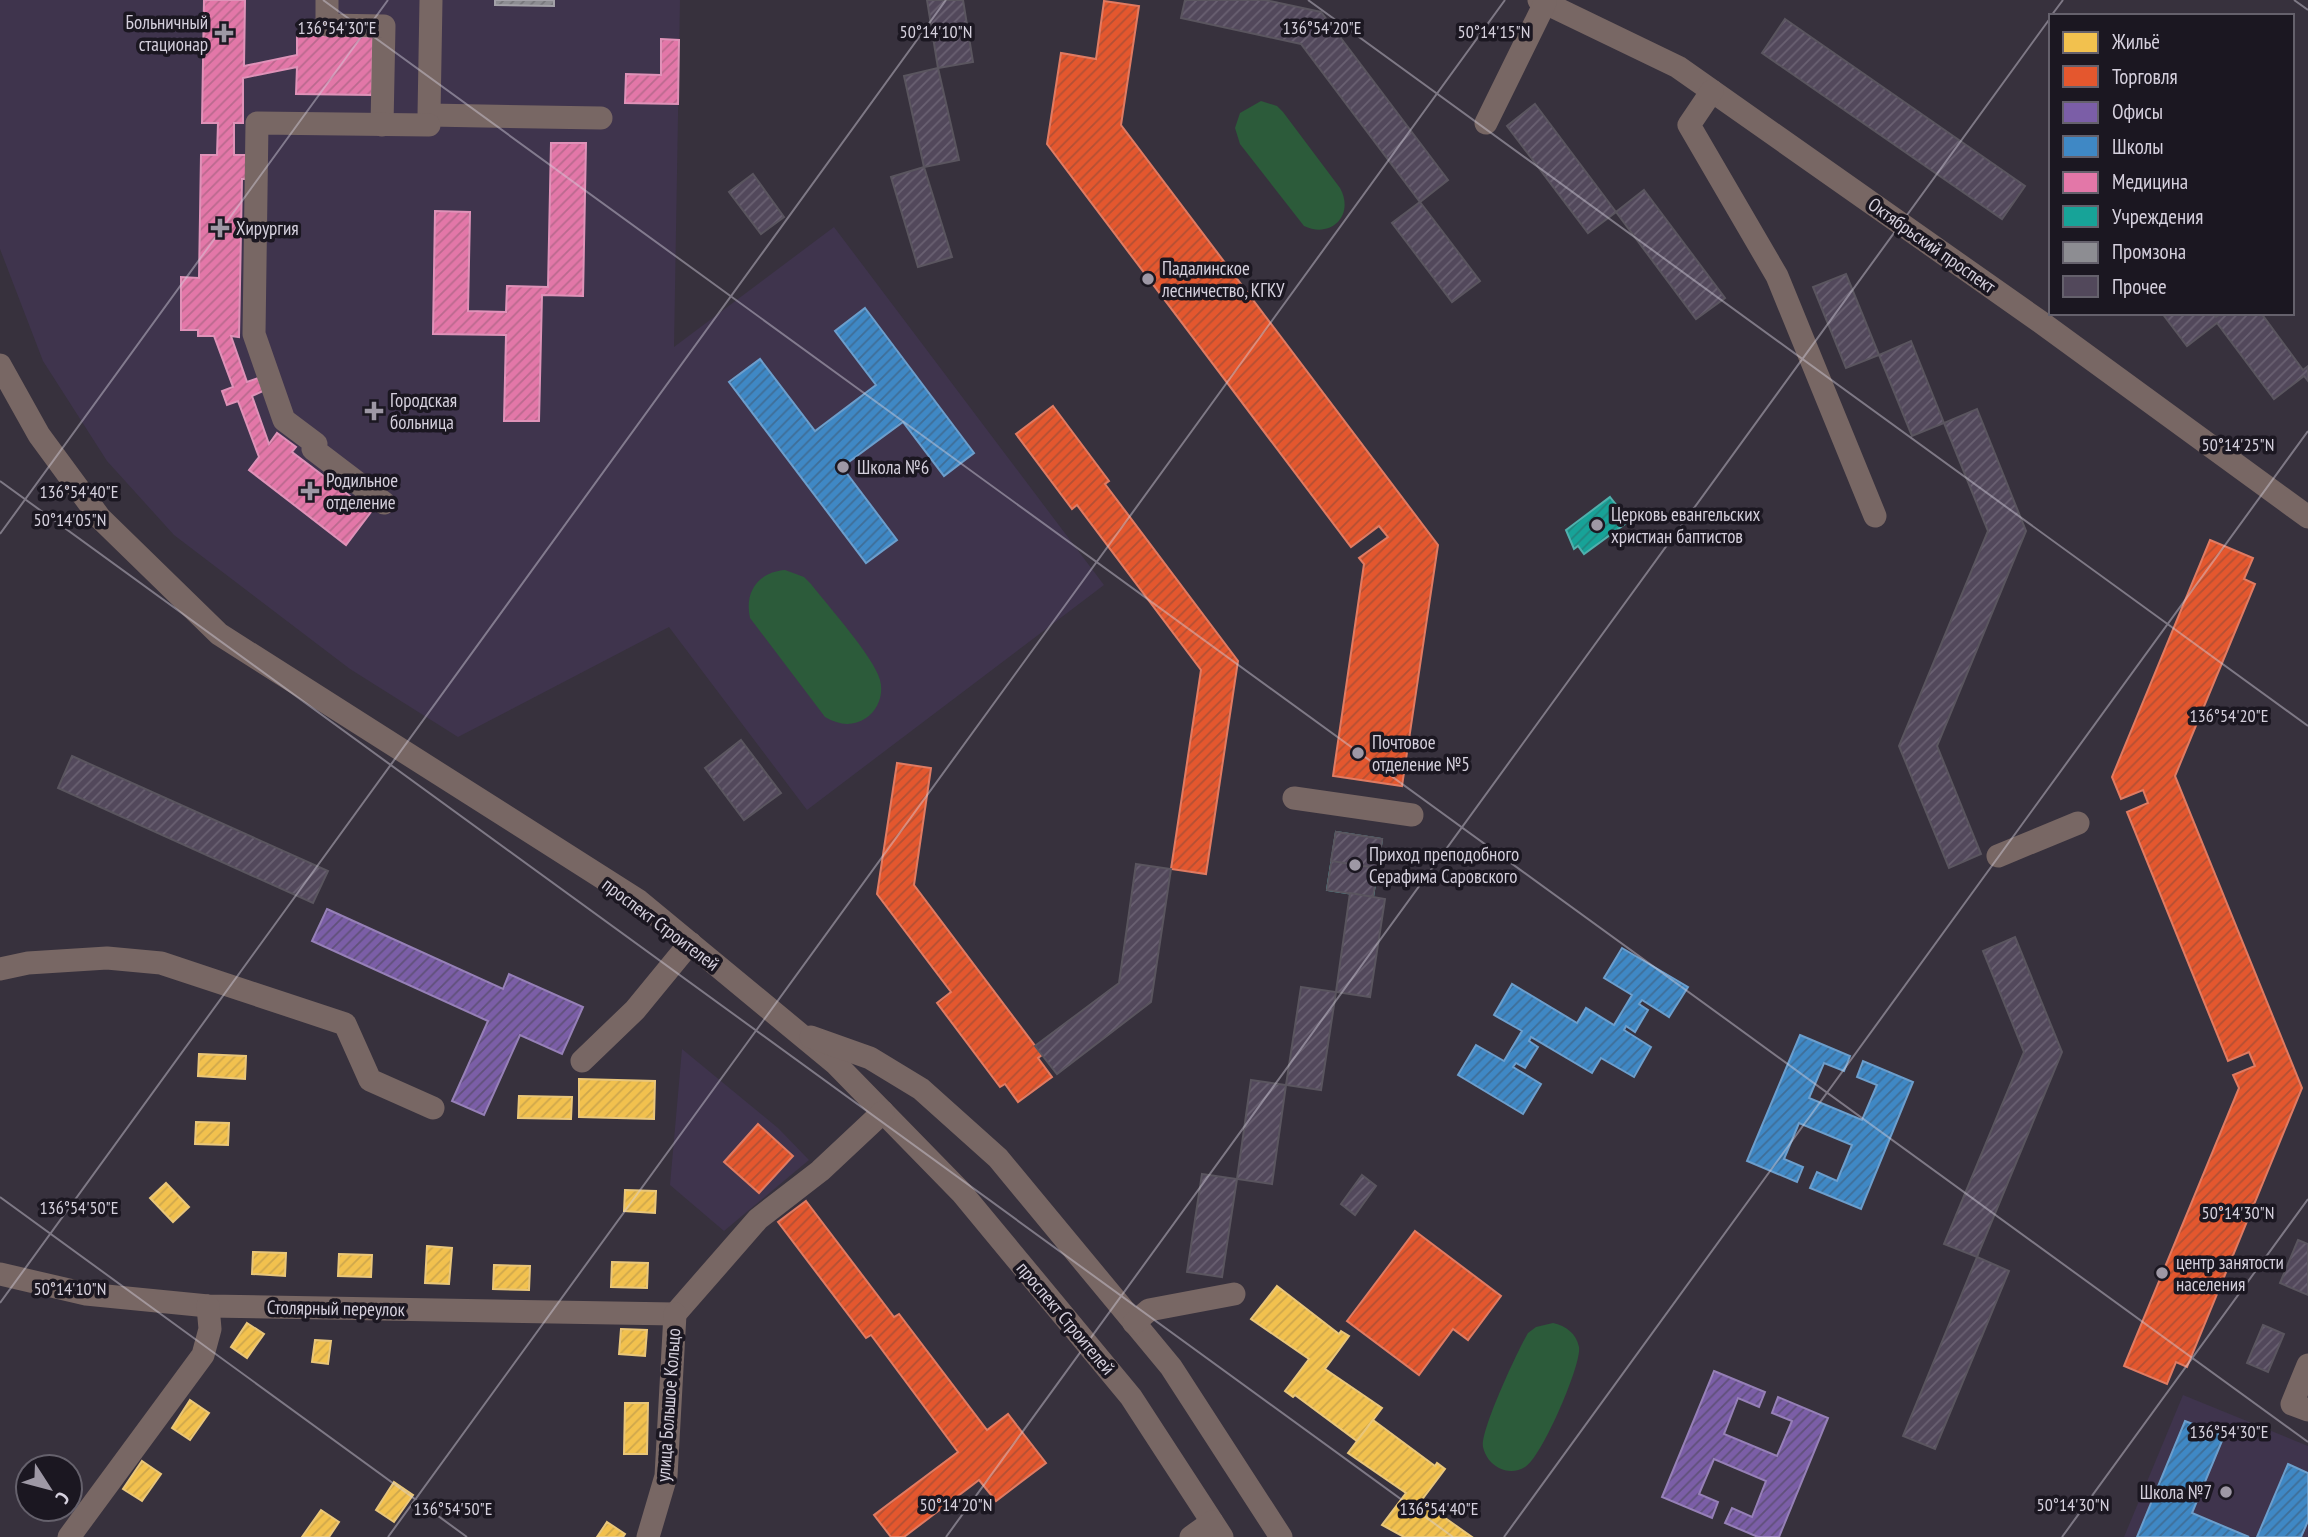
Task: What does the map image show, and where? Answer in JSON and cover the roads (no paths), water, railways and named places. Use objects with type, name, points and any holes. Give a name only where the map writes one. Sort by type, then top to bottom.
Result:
[{"type":"street","points":[[327,0],[327,25],[384,26],[382,125]]},
{"type":"street","points":[[431,0],[429,115],[601,118]]},
{"type":"street","points":[[1486,123],[1542,1]]},
{"type":"street","name":"Октябрьский проспект","points":[[1542,1],[1604,20],[1678,67],[2047,317],[2308,517]]},
{"type":"street","points":[[1713,91],[1689,125],[1777,276],[1875,516]]},
{"type":"street","points":[[384,503],[313,449],[316,444],[284,420],[254,334],[257,123],[429,125]]},
{"type":"street","name":"проспект Строителей","points":[[0,365],[39,435],[100,517],[219,634],[639,901],[836,1064],[962,1193],[1131,1397],[1217,1529]]},
{"type":"street","points":[[1294,798],[1412,815]]},
{"type":"street","points":[[1998,856],[2078,822]]},
{"type":"street","points":[[582,1061],[635,1010],[690,943]]},
{"type":"street","points":[[0,969],[28,964],[107,958],[161,963],[345,1024],[370,1080],[433,1108]]},
{"type":"street","points":[[797,1032],[870,1058],[921,1089],[998,1158],[1171,1367],[1281,1537]]},
{"type":"street","points":[[675,1314],[758,1219],[820,1171],[883,1112]]},
{"type":"street","name":"Столярный переулок","points":[[0,1274],[86,1294],[208,1306],[675,1314]]},
{"type":"street","points":[[1134,1322],[1149,1310],[1234,1294]]},
{"type":"street","points":[[69,1537],[203,1355],[210,1329],[208,1306]]},
{"type":"street","name":"улица Большое Кольцо","points":[[648,1537],[666,1476],[675,1314]]},
{"type":"street","points":[[2308,1365],[2292,1404],[2308,1410]]},
{"type":"street","points":[[1191,1537],[1217,1529]]},
{"type":"place","name":"Больничный стационар","points":[[224,33]]},
{"type":"place","name":"Хирургия","points":[[220,228]]},
{"type":"place","name":"Падалинское лесничество, КГКУ","points":[[1148,279]]},
{"type":"place","name":"Городская больница","points":[[374,411]]},
{"type":"place","name":"Школа №6","points":[[843,467]]},
{"type":"place","name":"Родильное отделение","points":[[310,491]]},
{"type":"place","name":"Церковь евангельских христиан баптистов","points":[[1597,525]]},
{"type":"place","name":"Почтовое отделение №5","points":[[1358,753]]},
{"type":"place","name":"Приход преподобного Серафима Саровского","points":[[1355,865]]},
{"type":"place","name":"центр занятости населения","points":[[2162,1273]]},
{"type":"place","name":"Школа №7","points":[[2226,1492]]}]
